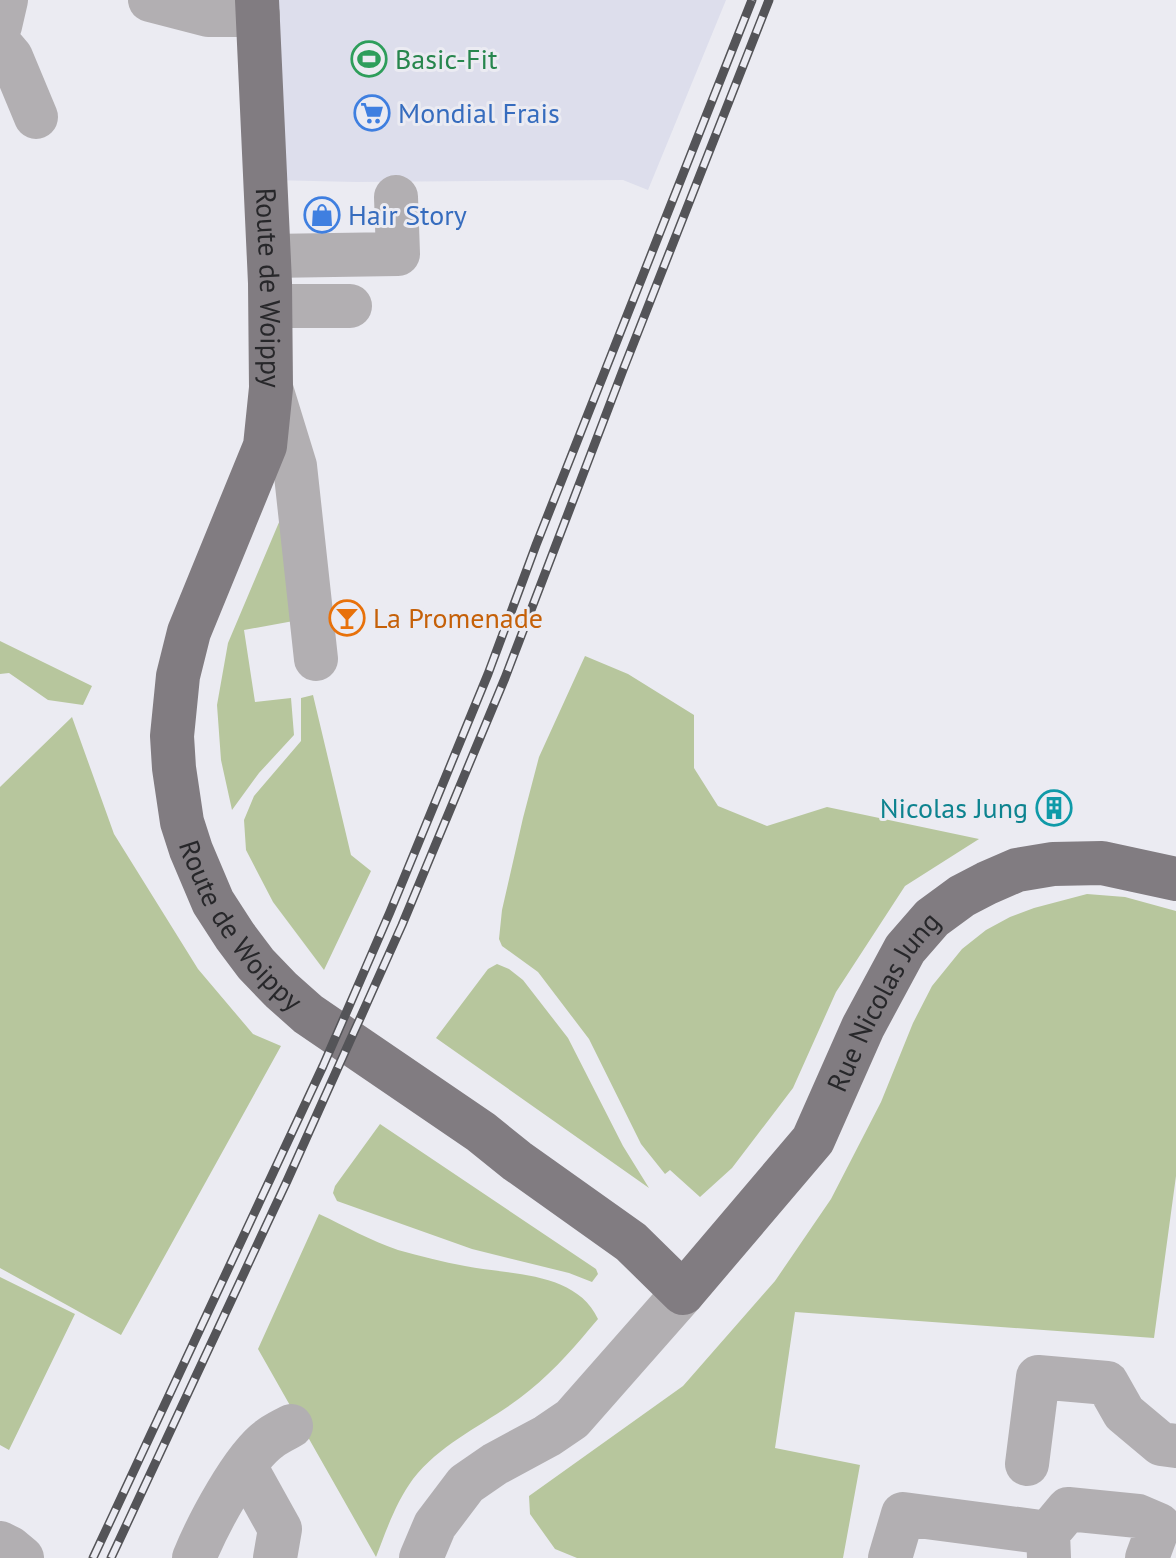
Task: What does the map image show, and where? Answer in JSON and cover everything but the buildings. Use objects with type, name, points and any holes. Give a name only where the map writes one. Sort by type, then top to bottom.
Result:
[{"type":"main road","name":"Route de Woippy","points":[[257,7],[271,306],[271,388],[265,446],[189,632],[176,690],[172,736],[182,822],[213,902],[256,964],[290,998],[308,1014],[481,1132],[631,1242],[683,1293]]},
{"type":"main road","name":"Rue Nicolas Jung","points":[[683,1293],[813,1140],[863,1027],[905,949],[932,918],[962,896],[987,883],[1017,870],[1053,864],[1102,863],[1176,879]]},
{"type":"street","points":[[0,26],[6,0]]},
{"type":"street","points":[[150,0],[208,15],[257,7]]},
{"type":"street","points":[[0,44],[11,57],[36,117]]},
{"type":"street","points":[[269,256],[398,254],[396,197]]},
{"type":"street","points":[[271,306],[350,306]]},
{"type":"street","points":[[271,388],[295,466],[316,659]]},
{"type":"street","points":[[421,1558],[435,1525],[466,1484],[572,1419],[683,1293]]},
{"type":"street","points":[[1027,1464],[1038,1377],[1107,1383],[1124,1413],[1161,1444],[1176,1446]]},
{"type":"street","points":[[194,1558],[232,1484],[245,1466],[269,1439],[291,1426]]},
{"type":"street","points":[[245,1466],[280,1529],[275,1558]]},
{"type":"street","points":[[890,1558],[903,1514],[1048,1545],[1068,1509],[1138,1516],[1159,1525],[1147,1558]]},
{"type":"street","points":[[0,1543],[22,1558]]},
{"type":"shaded area","points":[[257,0],[726,0],[648,190],[623,180],[271,180]]},
{"type":"green space","points":[[288,501],[299,620],[244,630],[255,702],[291,698],[294,735],[259,773],[232,810],[221,760],[217,705],[228,643]]},
{"type":"green space","points":[[0,641],[92,686],[83,705],[48,700],[9,673],[0,674]]},
{"type":"green space","points":[[585,656],[628,674],[694,715],[694,768],[718,806],[767,826],[827,807],[979,839],[905,886],[836,992],[793,1088],[732,1168],[700,1197],[670,1170],[665,1174],[641,1144],[589,1039],[538,972],[502,946],[499,939],[502,910],[539,757]]},
{"type":"green space","points":[[313,695],[351,855],[371,871],[324,970],[273,902],[246,850],[244,820],[254,796],[301,741],[301,698]]},
{"type":"green space","points":[[72,717],[114,834],[198,969],[253,1034],[281,1046],[121,1335],[0,1268],[0,787]]},
{"type":"green space","points":[[1087,894],[1125,897],[1176,911],[1176,1176],[1154,1338],[795,1312],[775,1448],[860,1465],[843,1558],[577,1558],[555,1549],[530,1514],[529,1496],[683,1386],[775,1281],[831,1199],[881,1102],[913,1023],[932,986],[962,949],[986,930],[1010,917]]},
{"type":"green space","points":[[497,964],[523,980],[568,1038],[623,1146],[649,1188],[436,1038],[488,969]]},
{"type":"green space","points":[[380,1124],[596,1269],[598,1274],[592,1282],[569,1273],[472,1249],[337,1201],[333,1193],[335,1186]]},
{"type":"green space","points":[[319,1214],[398,1250],[558,1284],[588,1303],[598,1319],[540,1382],[425,1465],[401,1497],[376,1557],[258,1349]]},
{"type":"green space","points":[[0,1277],[75,1314],[9,1450],[0,1445]]},
{"type":"railway","points":[[93,1558],[323,1066],[390,912],[488,674],[752,0]]},
{"type":"railway","points":[[111,1558],[287,1181],[402,925],[505,678],[769,0]]},
{"type":"place","name":"Basic-Fit","points":[[369,59]]},
{"type":"place","name":"Mondial Frais","points":[[372,113]]},
{"type":"place","name":"Hair Story","points":[[322,215]]},
{"type":"place","name":"La Promenade","points":[[347,618]]},
{"type":"place","name":"Nicolas Jung","points":[[1054,808]]}]
